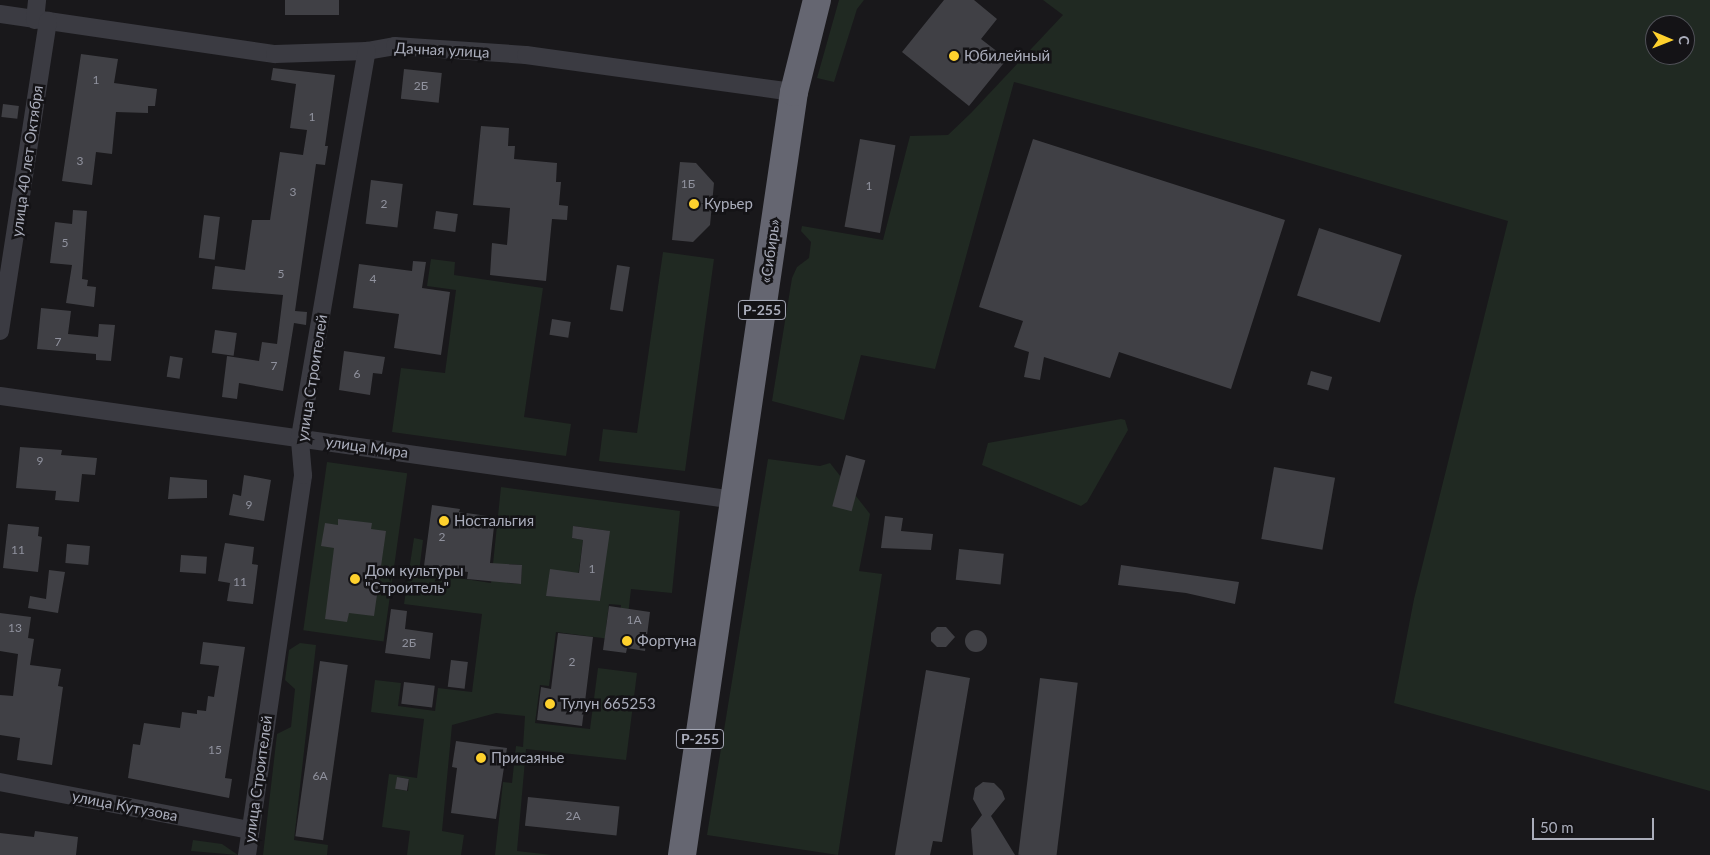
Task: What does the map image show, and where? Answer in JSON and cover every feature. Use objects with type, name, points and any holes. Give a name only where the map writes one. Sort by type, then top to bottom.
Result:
[{"type":"highway","name":"«Сибирь»","points":[[682,855],[794,92],[818,0]]},
{"type":"street","name":"улица 40 лет Октября","points":[[0,331],[7,247],[42,21],[37,0]]},
{"type":"street","name":"Дачная улица","points":[[0,14],[275,54],[367,51],[395,46],[526,55],[794,92]]},
{"type":"street","name":"улица Строителей","points":[[248,855],[249,830],[303,475],[300,437],[367,51]]},
{"type":"street","name":"улица Мира","points":[[0,396],[734,500]]},
{"type":"street","name":"улица Кутузова","points":[[0,782],[249,830]]},
{"type":"shaded area","points":[[839,0],[864,0],[857,9],[834,82],[817,78]]},
{"type":"shaded area","points":[[1043,0],[1710,0],[1710,791],[1394,703],[1414,599],[1508,221],[1289,157],[1014,82],[935,369],[861,355],[844,420],[772,401],[792,278],[797,267],[809,258],[811,242],[801,231],[802,226],[883,240],[910,136],[948,135],[1063,15]]},
{"type":"shaded area","points":[[663,252],[714,259],[685,471],[599,461],[603,429],[637,433]]},
{"type":"shaded area","points":[[431,259],[455,262],[454,275],[543,288],[524,417],[571,424],[566,456],[392,432],[401,368],[445,373],[456,290],[427,286]]},
{"type":"shaded area","points":[[1121,419],[1125,420],[1128,430],[1087,502],[1081,506],[982,465],[988,443]]},
{"type":"shaded area","points":[[768,459],[820,466],[830,463],[870,514],[859,571],[882,574],[838,855],[707,835]]},
{"type":"shaded area","points":[[327,462],[407,473],[384,642],[303,630]]},
{"type":"shaded area","points":[[501,487],[680,511],[672,593],[631,589],[625,641],[556,632],[549,686],[540,685],[535,723],[590,729],[598,668],[637,673],[626,760],[526,749],[517,851],[552,855],[495,855],[503,782],[512,783],[516,746],[523,747],[525,716],[496,713],[452,725],[442,831],[464,835],[461,855],[407,855],[410,831],[382,827],[389,774],[417,778],[424,719],[371,712],[375,680],[401,683],[398,706],[435,711],[438,688],[472,692],[482,614],[404,604],[414,538],[423,540],[419,572],[491,583]],"holes":[[[574,526],[609,531],[600,601],[575,598],[583,540],[572,538]],[[509,564],[522,565],[521,584],[507,583]],[[563,571],[559,597],[546,596]],[[609,604],[621,605],[618,629],[606,627]],[[397,777],[409,779],[408,791],[396,789]]]},
{"type":"shaded area","points":[[300,643],[316,645],[294,840],[328,845],[327,855],[263,855],[277,734],[291,727],[295,689],[285,680],[289,650]]},
{"type":"shaded area","points":[[193,840],[222,844],[238,855],[191,851]]},
{"type":"building","points":[[285,0],[339,0],[339,15],[285,15]]},
{"type":"building","name":"Юбилейный","points":[[944,0],[974,0],[997,19],[981,39],[1007,59],[969,106],[902,52]]},
{"type":"building","points":[[81,54],[118,59],[114,83],[157,89],[155,106],[148,106],[148,113],[116,112],[112,154],[96,152],[92,185],[62,181]]},
{"type":"building","points":[[273,68],[335,75],[325,146],[328,146],[325,165],[316,164],[295,311],[307,312],[306,325],[294,323],[283,391],[239,383],[237,399],[222,397],[227,356],[259,361],[262,342],[277,344],[283,295],[212,289],[215,266],[245,270],[252,220],[270,220],[280,152],[303,155],[307,130],[290,128],[296,84],[271,80]]},
{"type":"building","points":[[404,69],[442,73],[439,103],[401,99]]},
{"type":"building","points":[[3,104],[19,106],[17,119],[1,117]]},
{"type":"building","points":[[481,126],[509,128],[508,146],[515,146],[514,159],[557,163],[556,182],[561,182],[559,205],[568,206],[567,220],[552,219],[546,281],[490,275],[492,243],[507,245],[510,208],[473,205]]},
{"type":"building","points":[[860,139],[895,145],[880,233],[845,227]]},
{"type":"building","points":[[1033,139],[1285,220],[1231,389],[1119,352],[1110,378],[1044,357],[1040,380],[1024,377],[1029,352],[1014,347],[1023,321],[979,307]]},
{"type":"building","name":"Курьер","points":[[680,162],[696,163],[714,183],[710,225],[693,242],[672,240]]},
{"type":"building","points":[[371,180],[403,184],[397,228],[366,224]]},
{"type":"building","points":[[73,210],[87,211],[82,279],[88,280],[87,286],[96,287],[94,307],[66,303],[72,265],[50,263],[55,222],[72,224]]},
{"type":"building","points":[[436,211],[458,214],[455,232],[433,229]]},
{"type":"building","points":[[204,215],[220,217],[215,260],[199,258]]},
{"type":"building","points":[[1319,228],[1402,255],[1380,322],[1297,296]]},
{"type":"building","points":[[413,261],[426,262],[422,288],[450,292],[441,355],[394,348],[399,314],[353,308],[359,264],[412,271]]},
{"type":"building","points":[[617,265],[630,267],[623,311],[610,309]]},
{"type":"building","points":[[41,308],[71,311],[68,334],[98,337],[99,324],[115,325],[111,361],[96,360],[96,354],[37,349]]},
{"type":"building","points":[[552,319],[571,322],[568,338],[549,335]]},
{"type":"building","points":[[215,330],[237,333],[234,356],[212,353]]},
{"type":"building","points":[[344,351],[385,357],[382,374],[373,373],[370,395],[339,390]]},
{"type":"building","points":[[170,356],[183,358],[180,379],[167,377]]},
{"type":"building","points":[[1311,371],[1332,377],[1328,391],[1307,384]]},
{"type":"building","points":[[20,447],[62,450],[61,455],[97,458],[95,475],[82,474],[79,502],[55,500],[56,491],[16,488]]},
{"type":"building","points":[[846,455],[865,460],[852,511],[832,506]]},
{"type":"building","points":[[1274,467],[1335,478],[1322,550],[1261,539]]},
{"type":"building","points":[[244,475],[271,480],[264,521],[229,515],[233,494],[241,496]]},
{"type":"building","points":[[170,477],[207,480],[207,498],[168,499]]},
{"type":"building","points":[[432,505],[460,509],[459,512],[495,517],[490,563],[522,565],[521,584],[467,579],[468,572],[424,566]]},
{"type":"building","points":[[885,516],[903,518],[901,531],[933,534],[931,550],[881,548]]},
{"type":"building","name":"Дом культуры \"Строитель\"","points":[[338,519],[372,523],[371,529],[386,531],[374,616],[349,613],[347,622],[325,619],[334,548],[321,546],[325,523],[338,525]]},
{"type":"building","points":[[8,524],[39,527],[38,536],[42,537],[38,572],[3,568]]},
{"type":"building","points":[[573,526],[610,531],[600,601],[546,596],[550,569],[579,573],[583,540],[572,538]]},
{"type":"building","points":[[225,543],[254,547],[252,564],[258,565],[253,604],[227,601],[230,583],[218,581]]},
{"type":"building","points":[[67,544],[90,546],[88,565],[65,563]]},
{"type":"building","points":[[959,549],[1004,554],[1001,585],[956,580]]},
{"type":"building","points":[[181,555],[207,557],[206,574],[180,572]]},
{"type":"building","points":[[1121,565],[1239,582],[1235,604],[1186,593],[1118,585]]},
{"type":"building","points":[[49,570],[65,572],[58,613],[28,608],[30,596],[46,599]]},
{"type":"building","points":[[609,606],[650,612],[645,651],[627,648],[626,653],[603,650]]},
{"type":"building","points":[[391,609],[407,611],[405,629],[433,633],[430,659],[385,653]]},
{"type":"building","points":[[0,613],[31,617],[28,638],[34,639],[30,665],[61,669],[58,686],[63,687],[52,765],[17,760],[20,738],[0,735],[0,695],[13,696],[18,654],[0,651]]},
{"type":"building","points":[[937,627],[946,627],[955,637],[946,647],[937,647],[931,641],[931,633]]},
{"type":"building","points":[[976,630],[984,633],[987,641],[984,649],[976,652],[968,649],[965,641],[968,633]]},
{"type":"building","points":[[558,633],[593,637],[582,726],[537,720],[541,687],[551,689]]},
{"type":"building","points":[[203,642],[245,647],[225,778],[232,779],[229,798],[128,778],[133,744],[140,745],[144,723],[180,728],[182,712],[197,714],[197,710],[206,711],[208,696],[214,697],[219,666],[200,664]]},
{"type":"building","points":[[451,660],[468,662],[465,689],[448,687]]},
{"type":"building","points":[[320,661],[348,665],[323,840],[295,836]]},
{"type":"building","points":[[926,670],[970,678],[942,842],[933,841],[930,855],[895,855]]},
{"type":"building","points":[[1040,678],[1078,683],[1057,855],[1018,855]]},
{"type":"building","points":[[404,682],[435,686],[432,708],[401,704]]},
{"type":"building","points":[[456,741],[507,748],[496,819],[451,813],[457,768],[452,767]]},
{"type":"building","points":[[397,777],[409,779],[407,791],[395,789]]},
{"type":"building","points":[[983,782],[994,783],[1002,791],[1005,799],[991,816],[1015,855],[973,855],[971,829],[982,815],[973,799],[975,788]]},
{"type":"building","points":[[528,797],[619,807],[616,835],[525,826]]},
{"type":"building","points":[[35,831],[78,837],[76,855],[0,855],[0,833],[34,837]]},
{"type":"place","name":"Юбилейный","points":[[954,56]]},
{"type":"place","name":"Курьер","points":[[694,204]]},
{"type":"place","name":"Ностальгия","points":[[444,521]]},
{"type":"place","name":"Дом культуры \"Строитель\"","points":[[355,579]]},
{"type":"place","name":"Фортуна","points":[[627,641]]},
{"type":"place","name":"Тулун 665253","points":[[550,704]]},
{"type":"place","name":"Присаянье","points":[[481,758]]}]
